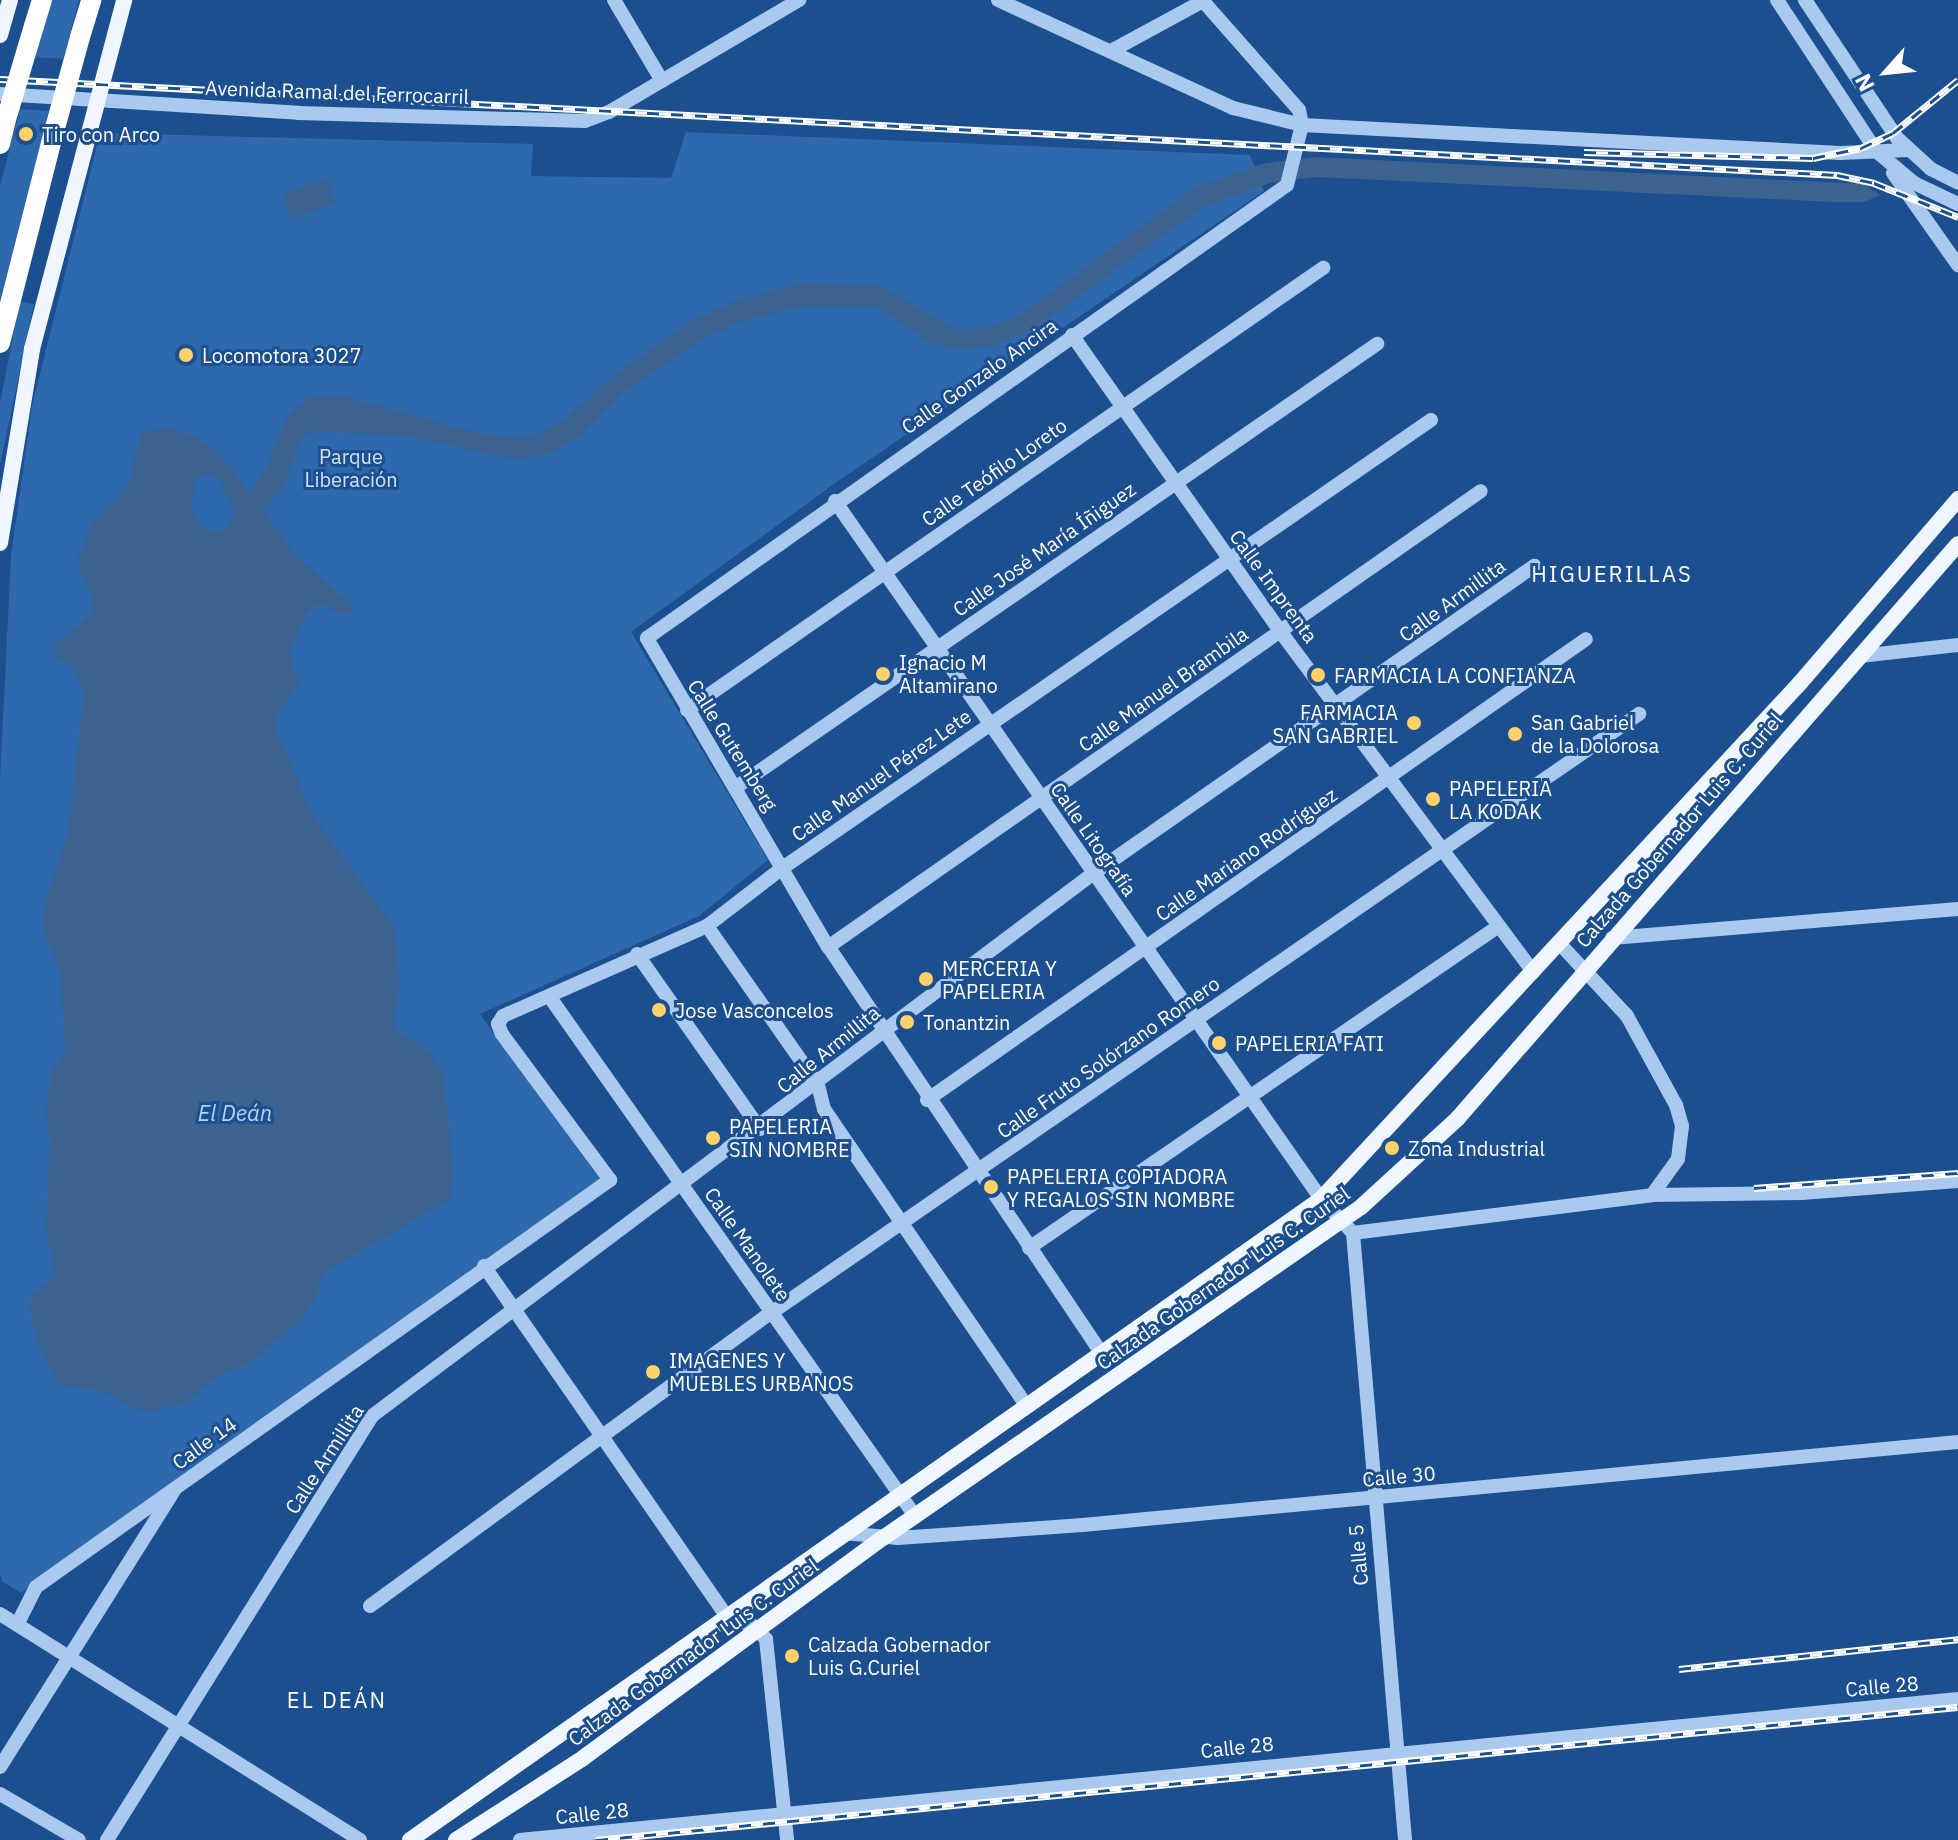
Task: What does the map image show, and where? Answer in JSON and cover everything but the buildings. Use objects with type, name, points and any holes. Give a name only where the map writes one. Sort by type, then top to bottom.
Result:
[{"type":"highway","points":[[0,144],[4,103],[42,0]]},
{"type":"highway","points":[[0,343],[91,0]]},
{"type":"main road","points":[[0,35],[10,0]]},
{"type":"main road","points":[[0,543],[32,349],[95,99],[124,0]]},
{"type":"main road","name":"Calzada Gobernador Luis C. Curiel","points":[[410,1840],[1321,1199],[1800,683],[1958,499]]},
{"type":"main road","name":"Calzada Gobernador Luis C. Curiel","points":[[456,1840],[583,1758],[883,1538],[1346,1228],[1458,1118],[1610,939],[1958,544]]},
{"type":"street","points":[[614,0],[662,81]]},
{"type":"street","points":[[998,0],[1233,108],[1302,125],[1840,153],[1908,150]]},
{"type":"street","points":[[1111,51],[1203,0],[1292,97],[1302,125]]},
{"type":"street","points":[[1777,0],[1876,151],[1958,265]]},
{"type":"street","points":[[1805,0],[1908,150],[1958,183]]},
{"type":"street","name":"Avenida Ramal del Ferrocarril","points":[[4,103],[95,99],[298,113],[585,121],[662,81],[794,1]]},
{"type":"street","name":"Calle Gonzalo Ancira","points":[[647,638],[835,501],[1287,185],[1302,125]]},
{"type":"street","points":[[1876,151],[1914,183],[1958,204]]},
{"type":"street","name":"Calle Teófilo Loreto","points":[[687,710],[1323,268]]},
{"type":"street","name":"Calle Imprenta","points":[[1072,335],[1280,631],[1340,706],[1496,928],[1533,972]]},
{"type":"street","name":"Calle José María Íñiguez","points":[[735,788],[1377,344]]},
{"type":"street","name":"Calle Manuel Pérez Lete","points":[[498,1024],[503,1016],[637,954],[707,926],[781,869],[1431,420]]},
{"type":"street","name":"Calle Manuel Brambila","points":[[828,947],[1481,491]]},
{"type":"street","name":"Calle Litografía","points":[[835,501],[1321,1199],[1346,1228]]},
{"type":"street","name":"Calle Armillita","points":[[107,1840],[372,1416],[513,1309],[683,1187],[818,1085],[882,1031],[1094,873],[1340,706],[1534,566]]},
{"type":"street","name":"Calle Gutemberg","points":[[647,638],[828,947],[927,1100],[1102,1354]]},
{"type":"street","name":"Calle Mariano Rodríguez","points":[[927,1100],[1586,639]]},
{"type":"street","points":[[1860,656],[1958,645]]},
{"type":"street","name":"Calle Fruto Solórzano Romero","points":[[370,1606],[771,1313],[1639,714]]},
{"type":"street","points":[[1610,939],[1958,909]]},
{"type":"street","points":[[707,926],[818,1085],[824,1109],[1026,1405]]},
{"type":"street","points":[[1029,1248],[1496,928]]},
{"type":"street","points":[[1559,943],[1586,967],[1627,1016],[1676,1105],[1682,1126],[1678,1159],[1652,1195]]},
{"type":"street","points":[[637,954],[760,1129]]},
{"type":"street","name":"Calle Manolete","points":[[549,996],[915,1516]]},
{"type":"street","name":"Calle 14","points":[[0,1767],[179,1484],[610,1180],[498,1024]]},
{"type":"street","points":[[1346,1228],[1652,1195],[1802,1193],[1958,1181]]},
{"type":"street","name":"Calle 5","points":[[1346,1228],[1405,1840]]},
{"type":"street","points":[[484,1266],[727,1617],[759,1631],[769,1645],[787,1840]]},
{"type":"street","name":"Calle 30","points":[[844,1533],[883,1538],[1373,1498],[1958,1442]]},
{"type":"street","points":[[18,1623],[36,1587],[179,1484]]},
{"type":"street","points":[[0,1614],[360,1840]]},
{"type":"street","name":"Calle 28","points":[[520,1840],[1397,1751],[1958,1699]]},
{"type":"street","points":[[0,1794],[79,1840]]},
{"type":"green space","points":[[50,0],[79,0],[63,59],[34,57]]},
{"type":"green space","points":[[20,109],[49,111],[0,300],[0,186]]},
{"type":"green space","name":"Parque Liberación","points":[[686,132],[1250,155],[1264,191],[838,481],[631,632],[768,860],[699,916],[480,1014],[601,1181],[21,1593],[3,1582],[0,1574],[0,780],[11,556],[32,406],[100,133],[533,144],[531,176],[671,178]]},
{"type":"green space","points":[[20,302],[34,304],[0,465],[0,403]]},
{"type":"water","name":"El Deán","points":[[1315,157],[1863,184],[1881,195],[1864,202],[1834,202],[1317,177],[1270,183],[1203,207],[1031,331],[994,346],[955,349],[927,341],[877,307],[801,307],[742,321],[698,342],[626,391],[581,436],[550,453],[514,459],[405,436],[312,431],[302,438],[282,488],[263,509],[294,554],[353,606],[352,612],[342,615],[319,603],[307,614],[289,652],[299,684],[277,712],[277,733],[314,817],[393,926],[400,980],[393,1017],[396,1031],[430,1053],[444,1077],[453,1168],[450,1199],[328,1270],[306,1316],[249,1363],[214,1379],[184,1404],[144,1412],[102,1391],[59,1385],[37,1343],[30,1308],[32,1296],[56,1276],[46,1230],[50,1140],[46,1112],[52,1071],[64,1056],[65,1044],[61,975],[45,934],[43,912],[69,830],[84,692],[75,669],[58,657],[54,646],[91,613],[93,604],[77,559],[95,519],[129,485],[140,434],[169,427],[196,437],[216,451],[250,492],[267,468],[286,419],[311,396],[343,396],[477,433],[520,439],[536,436],[567,418],[618,372],[689,323],[735,301],[803,283],[879,286],[955,329],[983,329],[1017,317],[1194,189],[1261,164]],"holes":[[[209,476],[220,480],[235,512],[228,528],[216,532],[204,530],[191,508],[197,479]]]},
{"type":"water","points":[[328,179],[336,204],[291,218],[283,194]]},
{"type":"railway","points":[[0,79],[1837,175],[1874,183],[1958,217]]},
{"type":"railway","points":[[1584,152],[1813,158],[1861,148],[1893,133],[1958,80]]},
{"type":"railway","points":[[1754,1188],[1958,1173]]},
{"type":"railway","points":[[1679,1669],[1958,1639]]},
{"type":"railway","points":[[596,1840],[1958,1707]]},
{"type":"place","name":"Tiro con Arco","points":[[26,134]]},
{"type":"place","name":"Locomotora 3027","points":[[186,355]]},
{"type":"place","name":"Ignacio M Altamirano","points":[[883,674]]},
{"type":"place","name":"FARMACIA LA CONFIANZA","points":[[1318,675]]},
{"type":"place","name":"FARMACIA SAN GABRIEL","points":[[1414,723]]},
{"type":"place","name":"San Gabriel de la Dolorosa","points":[[1515,734]]},
{"type":"place","name":"PAPELERIA LA KODAK","points":[[1433,799]]},
{"type":"place","name":"MERCERIA Y PAPELERIA","points":[[926,979]]},
{"type":"place","name":"Jose Vasconcelos","points":[[659,1010]]},
{"type":"place","name":"Tonantzin","points":[[907,1022]]},
{"type":"place","name":"PAPELERIA FATI","points":[[1219,1043]]},
{"type":"place","name":"PAPELERIA SIN NOMBRE","points":[[713,1138]]},
{"type":"place","name":"Zona Industrial","points":[[1392,1148]]},
{"type":"place","name":"PAPELERIA COPIADORA Y REGALOS SIN NOMBRE","points":[[991,1187]]},
{"type":"place","name":"IMAGENES Y MUEBLES URBANOS","points":[[653,1372]]},
{"type":"place","name":"Calzada Gobernador Luis G.Curiel","points":[[792,1656]]},
{"type":"district","name":"HIGUERILLAS","points":[[1612,574]]},
{"type":"district","name":"EL DEÁN","points":[[337,1700]]}]
